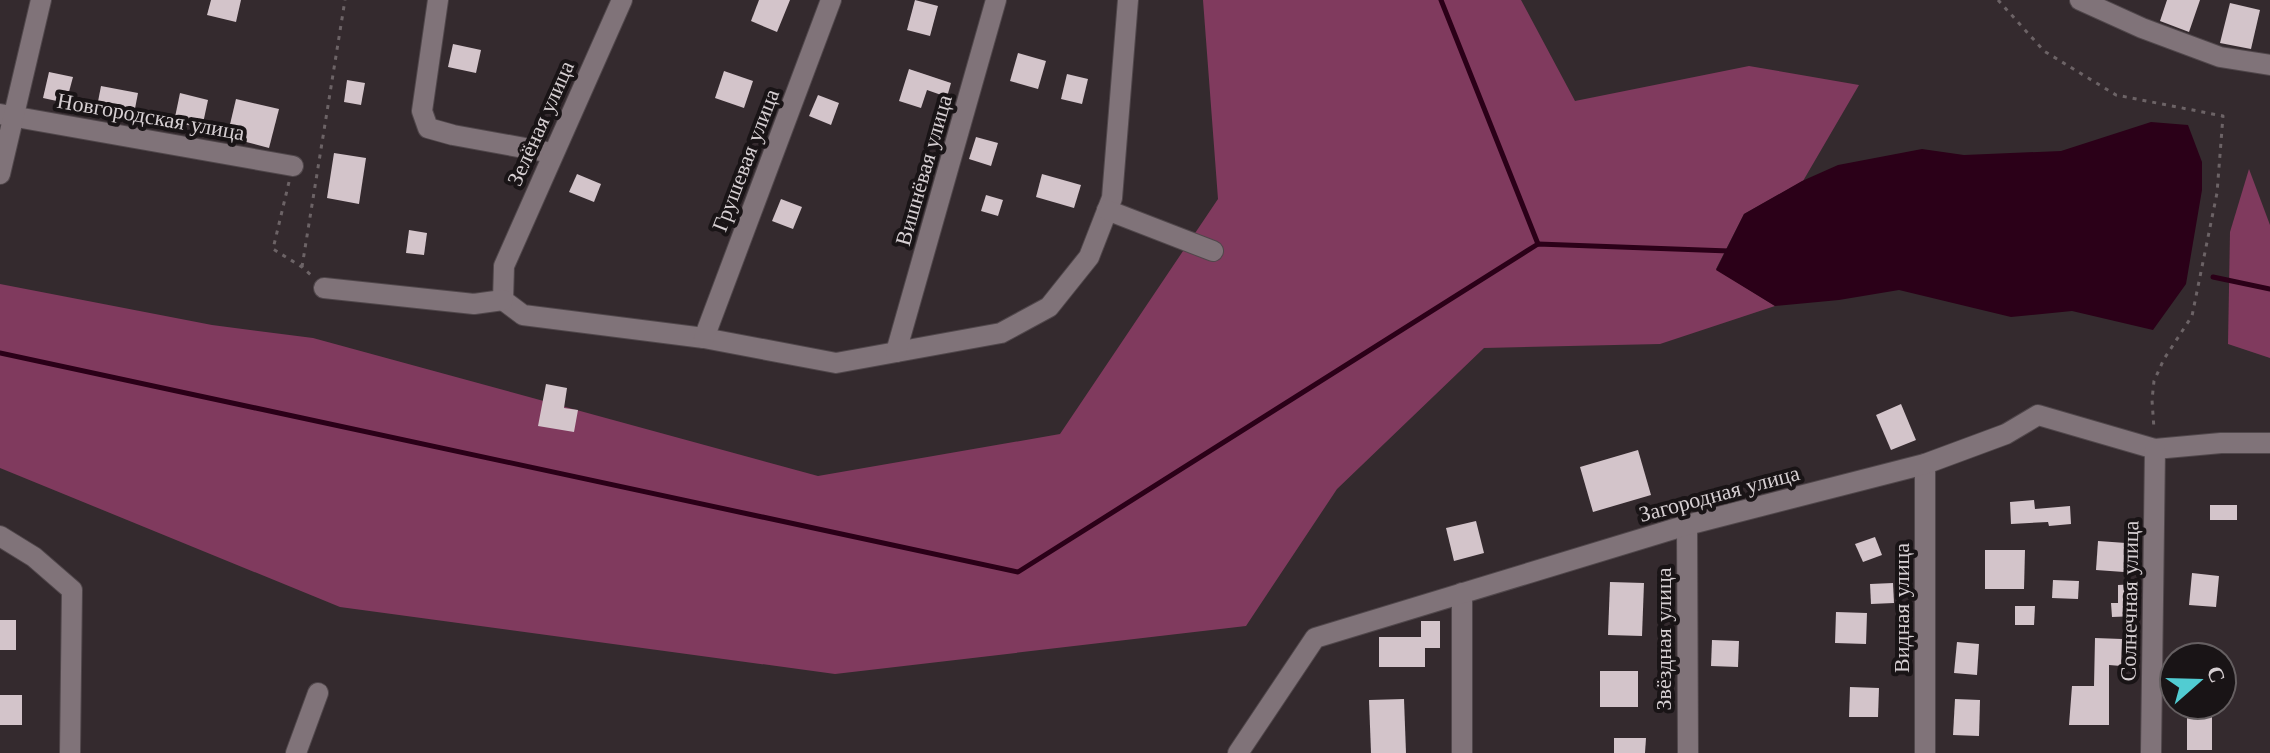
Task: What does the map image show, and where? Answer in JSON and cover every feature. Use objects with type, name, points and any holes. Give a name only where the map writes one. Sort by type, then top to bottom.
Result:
[{"type":"street","points":[[0,174],[7,115],[41,0]]},
{"type":"street","points":[[438,0],[422,111],[428,128],[552,153]]},
{"type":"street","name":"Зелёная улица","points":[[503,300],[504,266],[622,0]]},
{"type":"street","name":"Грушевая улица","points":[[704,338],[831,0]]},
{"type":"street","name":"Вишнёвая улица","points":[[896,352],[996,0]]},
{"type":"street","points":[[324,288],[474,304],[503,300],[523,315],[704,338],[836,363],[1001,333],[1049,307],[1089,257],[1112,198],[1128,0]]},
{"type":"street","points":[[2080,0],[2142,28],[2220,57],[2270,65]]},
{"type":"street","name":"Новгородская улица","points":[[7,115],[293,166]]},
{"type":"street","points":[[1107,210],[1213,251]]},
{"type":"street","name":"Загородная улица","points":[[1238,753],[1315,638],[1687,525],[1925,464],[2006,434],[2038,415],[2155,449],[2221,443],[2270,443]]},
{"type":"street","name":"Солнечная улица","points":[[2151,753],[2155,449]]},
{"type":"street","name":"Видная улица","points":[[1925,464],[1925,753]]},
{"type":"street","name":"Звёздная улица","points":[[1687,525],[1688,753]]},
{"type":"street","points":[[0,536],[34,557],[72,590],[70,753]]},
{"type":"street","points":[[1462,593],[1462,753]]},
{"type":"street","points":[[296,753],[318,693]]},
{"type":"path","points":[[302,267],[345,0]]},
{"type":"path","points":[[1998,0],[2044,51],[2116,95],[2223,116],[2217,193],[2192,316],[2164,359],[2154,381],[2155,449]]},
{"type":"path","points":[[293,166],[273,249],[302,267],[324,288]]},
{"type":"shaded area","points":[[1203,0],[1521,0],[1575,101],[1749,66],[1859,85],[1803,181],[1744,214],[1716,269],[1775,306],[1660,344],[1484,348],[1337,489],[1246,626],[835,674],[340,607],[0,468],[0,284],[212,325],[313,338],[818,476],[1060,434],[1218,199]]},
{"type":"shaded area","points":[[2151,122],[2188,125],[2202,162],[2202,190],[2186,284],[2153,330],[2072,311],[2011,317],[1899,290],[1775,306],[1716,270],[1744,214],[1802,181],[1838,165],[1922,149],[1964,155],[2061,151]]},
{"type":"shaded area","points":[[2249,169],[2270,225],[2270,358],[2228,344],[2230,232]]},
{"type":"building","points":[[211,0],[241,0],[236,22],[207,15]]},
{"type":"building","points":[[759,0],[790,0],[777,32],[751,21]]},
{"type":"building","points":[[915,0],[938,6],[930,36],[907,30]]},
{"type":"building","points":[[2167,0],[2200,0],[2189,32],[2160,21]]},
{"type":"building","points":[[2230,3],[2260,10],[2251,49],[2220,43]]},
{"type":"building","points":[[453,44],[481,50],[476,73],[448,67]]},
{"type":"building","points":[[1018,53],[1046,61],[1038,89],[1010,81]]},
{"type":"building","points":[[909,69],[951,83],[947,97],[927,90],[921,108],[899,101]]},
{"type":"building","points":[[724,71],[753,81],[744,108],[715,98]]},
{"type":"building","points":[[49,72],[73,77],[66,103],[43,98]]},
{"type":"building","points":[[1067,74],[1088,79],[1082,104],[1061,99]]},
{"type":"building","points":[[347,80],[365,83],[361,105],[344,102]]},
{"type":"building","points":[[101,86],[138,93],[133,119],[96,112]]},
{"type":"building","points":[[180,93],[208,100],[202,128],[174,122]]},
{"type":"building","points":[[818,95],[839,103],[831,125],[809,116]]},
{"type":"building","points":[[236,99],[279,109],[269,148],[227,137]]},
{"type":"building","points":[[976,137],[998,143],[991,166],[969,159]]},
{"type":"building","points":[[334,153],[366,158],[359,204],[327,198]]},
{"type":"building","points":[[577,174],[601,184],[594,202],[569,192]]},
{"type":"building","points":[[1042,174],[1081,185],[1074,208],[1036,197]]},
{"type":"building","points":[[986,195],[1003,200],[998,216],[981,211]]},
{"type":"building","points":[[781,199],[802,207],[793,229],[772,221]]},
{"type":"building","points":[[409,230],[427,233],[424,255],[406,253]]},
{"type":"building","points":[[546,384],[567,388],[564,408],[578,410],[574,432],[538,426]]},
{"type":"building","points":[[1901,404],[1916,440],[1891,450],[1876,415]]},
{"type":"building","points":[[1638,450],[1651,495],[1593,512],[1580,467]]},
{"type":"building","points":[[2034,500],[2035,509],[2070,506],[2071,524],[2011,524],[2010,502]]},
{"type":"building","points":[[2210,505],[2237,505],[2237,520],[2210,520]]},
{"type":"building","points":[[1476,521],[1484,553],[1454,561],[1446,528]]},
{"type":"building","points":[[1875,537],[1882,555],[1863,562],[1855,544]]},
{"type":"building","points":[[2098,541],[2126,543],[2124,572],[2096,570]]},
{"type":"building","points":[[1985,550],[2025,550],[2024,589],[1985,589]]},
{"type":"building","points":[[2192,573],[2219,576],[2216,607],[2189,605]]},
{"type":"building","points":[[2053,580],[2079,581],[2078,599],[2052,598]]},
{"type":"building","points":[[1610,582],[1644,583],[1642,636],[1608,635]]},
{"type":"building","points":[[1893,583],[1894,603],[1871,604],[1870,584]]},
{"type":"building","points":[[2137,584],[2138,616],[2112,617],[2111,603],[2118,603],[2118,585]]},
{"type":"building","points":[[2015,606],[2035,606],[2034,625],[2015,625]]},
{"type":"building","points":[[1836,612],[1867,613],[1866,644],[1835,643]]},
{"type":"building","points":[[0,620],[16,620],[16,650],[0,650]]},
{"type":"building","points":[[1421,621],[1440,621],[1440,648],[1425,648],[1425,667],[1379,667],[1379,637],[1421,637]]},
{"type":"building","points":[[2095,638],[2122,639],[2121,666],[2109,665],[2109,725],[2069,725],[2072,686],[2094,686]]},
{"type":"building","points":[[1712,640],[1739,641],[1738,667],[1711,666]]},
{"type":"building","points":[[1957,642],[1979,644],[1977,675],[1954,673]]},
{"type":"building","points":[[1600,671],[1638,671],[1638,707],[1600,707]]},
{"type":"building","points":[[1850,687],[1879,688],[1878,717],[1849,717]]},
{"type":"building","points":[[0,695],[22,695],[22,725],[0,725]]},
{"type":"building","points":[[1404,699],[1406,753],[1371,753],[1369,700]]},
{"type":"building","points":[[1955,699],[1980,700],[1979,736],[1953,735]]},
{"type":"building","points":[[2187,721],[2212,721],[2212,750],[2187,750]]},
{"type":"building","points":[[1614,738],[1646,738],[1645,753],[1614,753]]},
{"type":"waterway","points":[[1441,0],[1538,244]]},
{"type":"waterway","points":[[0,353],[1018,572],[1538,244],[1729,251]]},
{"type":"waterway","points":[[2213,277],[2270,289]]}]
